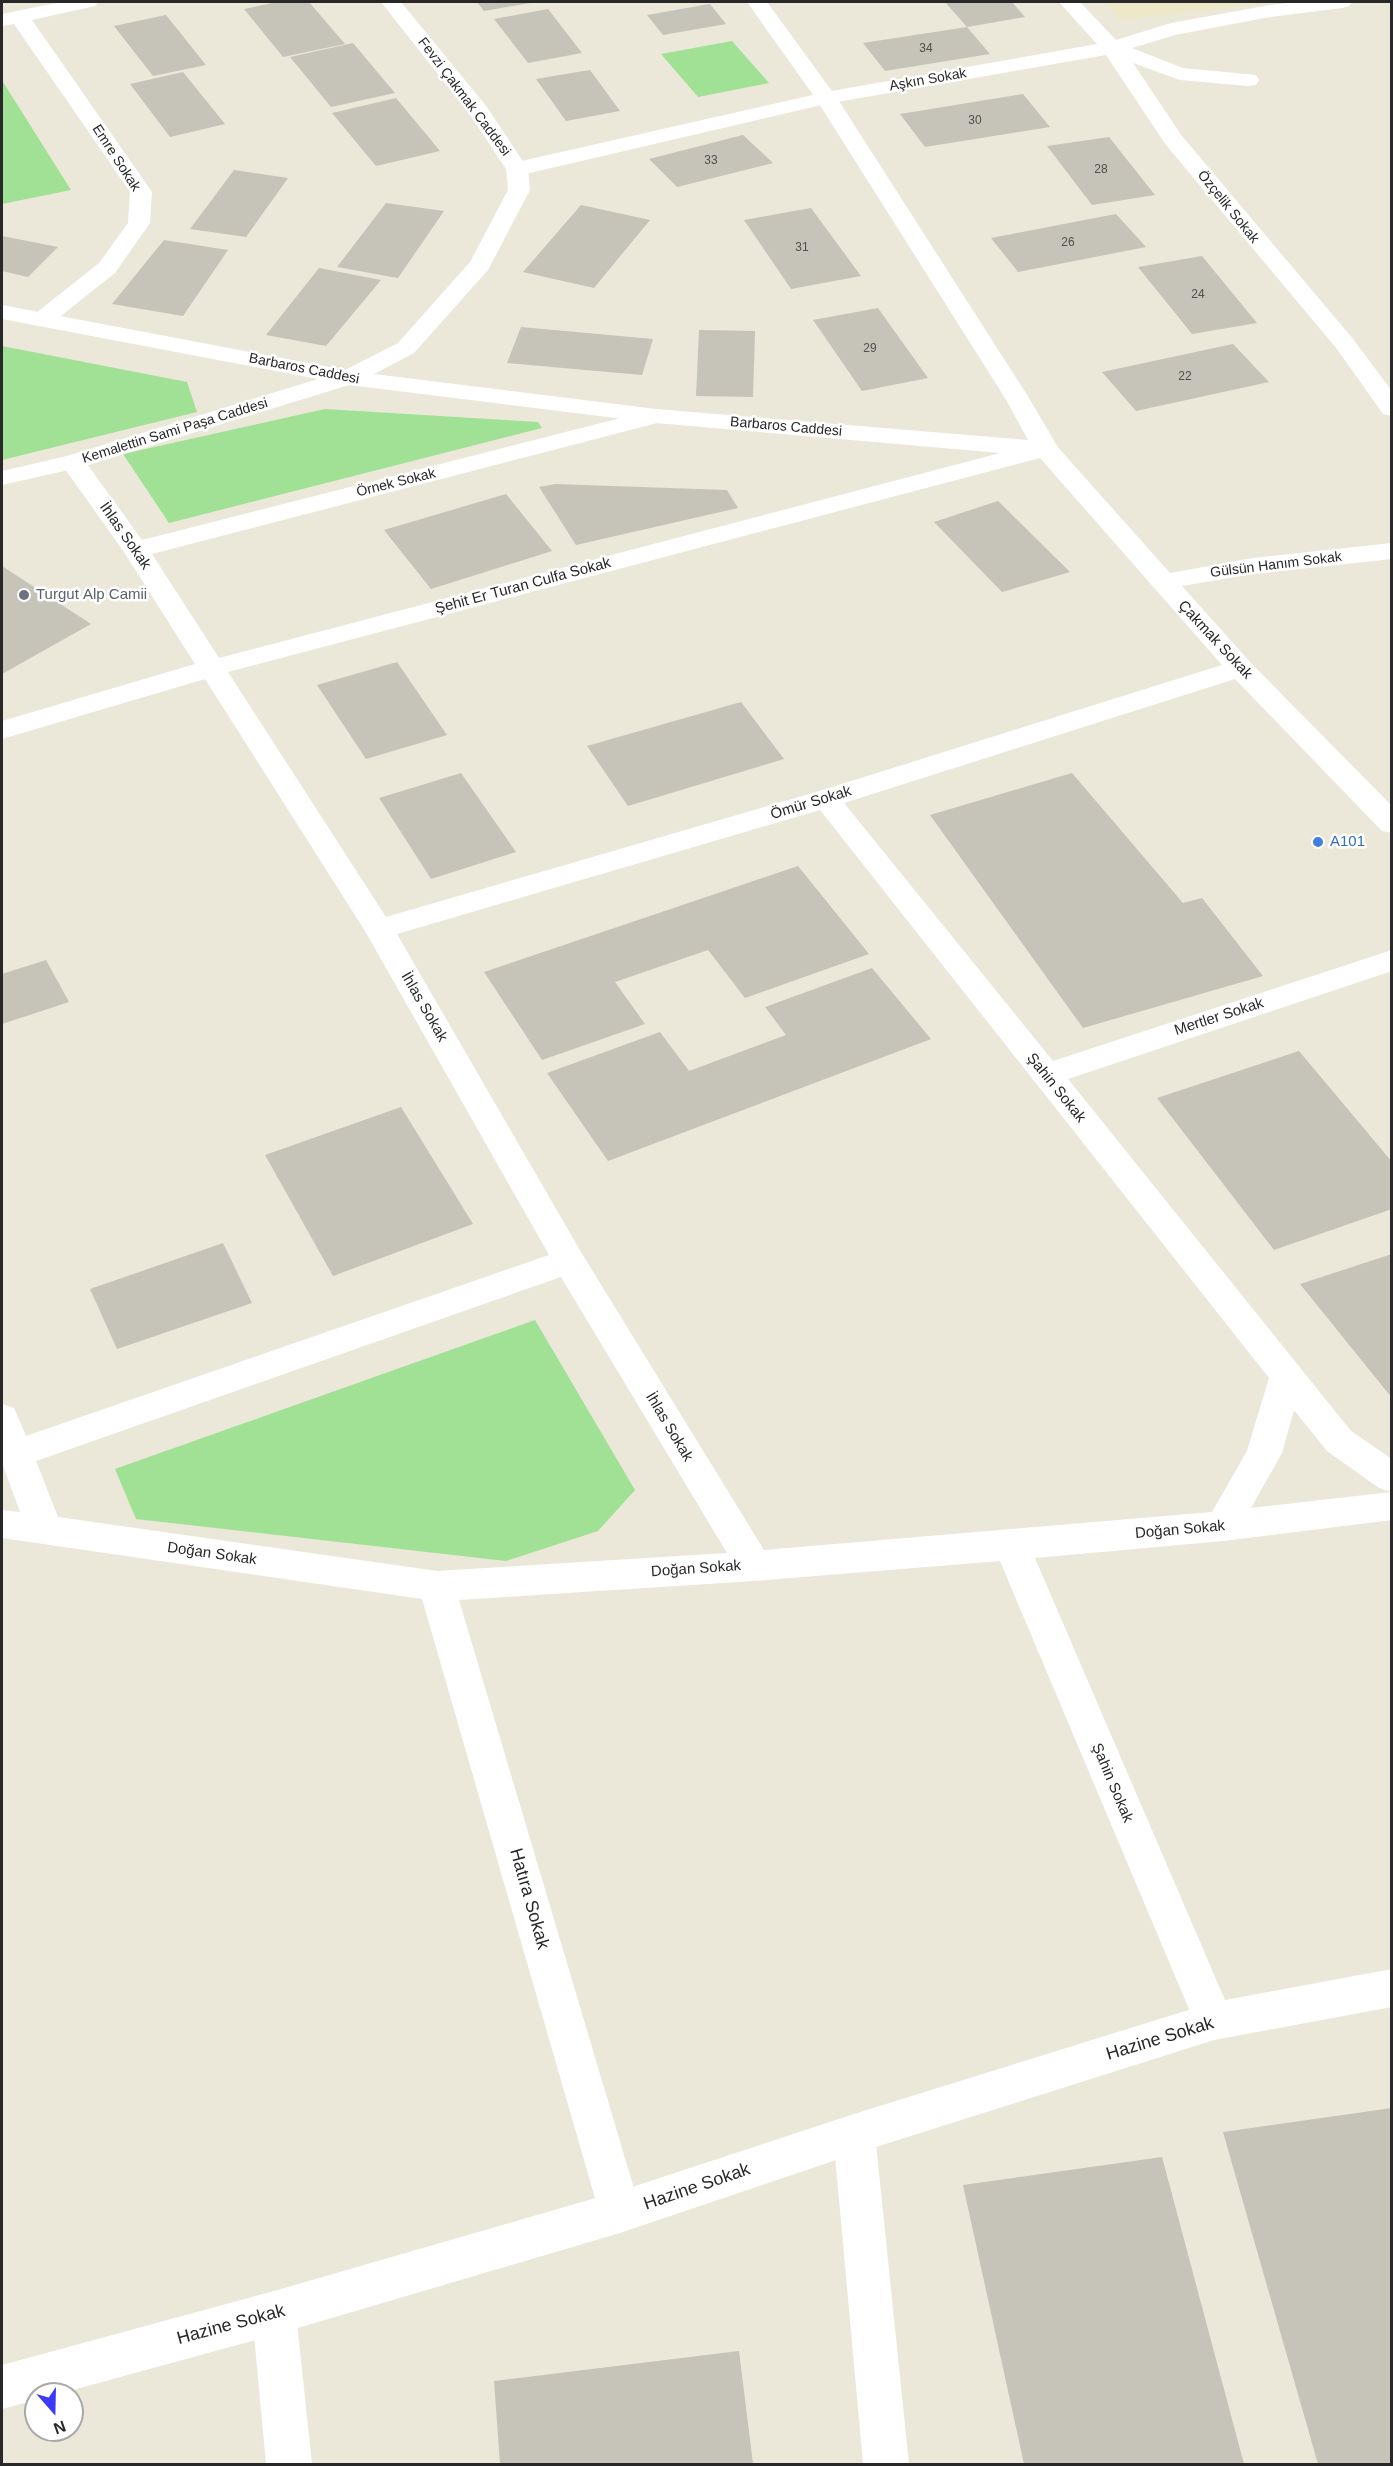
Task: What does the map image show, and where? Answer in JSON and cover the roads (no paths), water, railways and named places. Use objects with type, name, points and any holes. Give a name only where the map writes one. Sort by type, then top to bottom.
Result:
[{"type":"street","points":[[10,18],[88,2]]},
{"type":"street","name":"Fevzi Çakmak Caddesi","points":[[348,378],[406,348],[480,265],[519,189],[517,169],[478,112],[391,2]]},
{"type":"street","points":[[757,2],[826,98],[1011,388],[1046,449]]},
{"type":"street","name":"Özçelik Sokak","points":[[1069,2],[1112,48],[1174,140],[1345,344],[1392,409]]},
{"type":"street","name":"Aşkın Sokak","points":[[517,169],[826,98],[1112,48],[1171,29],[1270,11],[1342,2]]},
{"type":"street","name":"Emre Sokak","points":[[10,18],[141,192],[139,224],[107,268],[44,318]]},
{"type":"street","points":[[1112,48],[1180,74],[1248,80]]},
{"type":"street","name":"Barbaros Caddesi","points":[[2,312],[44,318],[348,378],[657,416],[1046,449]]},
{"type":"street","name":"Kemalettin Sami Paşa Caddesi","points":[[2,478],[73,462],[348,378]]},
{"type":"street","name":"Örnek Sokak","points":[[136,550],[657,416]]},
{"type":"street","name":"Çakmak Sokak","points":[[1046,449],[1161,582],[1240,668],[1392,824]]},
{"type":"street","name":"Şehit Er Turan Culfa Sokak","points":[[2,730],[212,668],[1046,449]]},
{"type":"street","name":"İhlas Sokak","points":[[73,462],[136,550],[379,929],[569,1261],[754,1566]]},
{"type":"street","name":"Gülsün Hanım Sokak","points":[[1161,582],[1253,566],[1392,551]]},
{"type":"street","name":"Ömür Sokak","points":[[379,929],[826,799],[1240,668]]},
{"type":"street","name":"Şahin Sokak","points":[[826,799],[1338,1441],[1392,1478]]},
{"type":"street","name":"Mertler Sokak","points":[[1046,1075],[1392,960]]},
{"type":"street","points":[[15,1455],[569,1261]]},
{"type":"street","points":[[1223,1526],[1264,1453],[1286,1377]]},
{"type":"street","points":[[2,1418],[45,1530]]},
{"type":"street","name":"Doğan Sokak","points":[[2,1524],[437,1586],[754,1566],[1011,1545],[1223,1526],[1392,1506]]},
{"type":"street","name":"Şahin Sokak","points":[[1011,1545],[1214,2021]]},
{"type":"street","name":"Hatıra Sokak","points":[[437,1586],[620,2212]]},
{"type":"street","name":"Hazine Sokak","points":[[2,2387],[274,2313],[620,2212],[854,2133],[1214,2021],[1392,1988]]},
{"type":"street","points":[[854,2133],[886,2464]]},
{"type":"street","points":[[274,2313],[289,2464]]},
{"type":"place","name":"Turgut Alp Camii","points":[[24,595]]},
{"type":"place","name":"A101","points":[[1318,842]]}]
